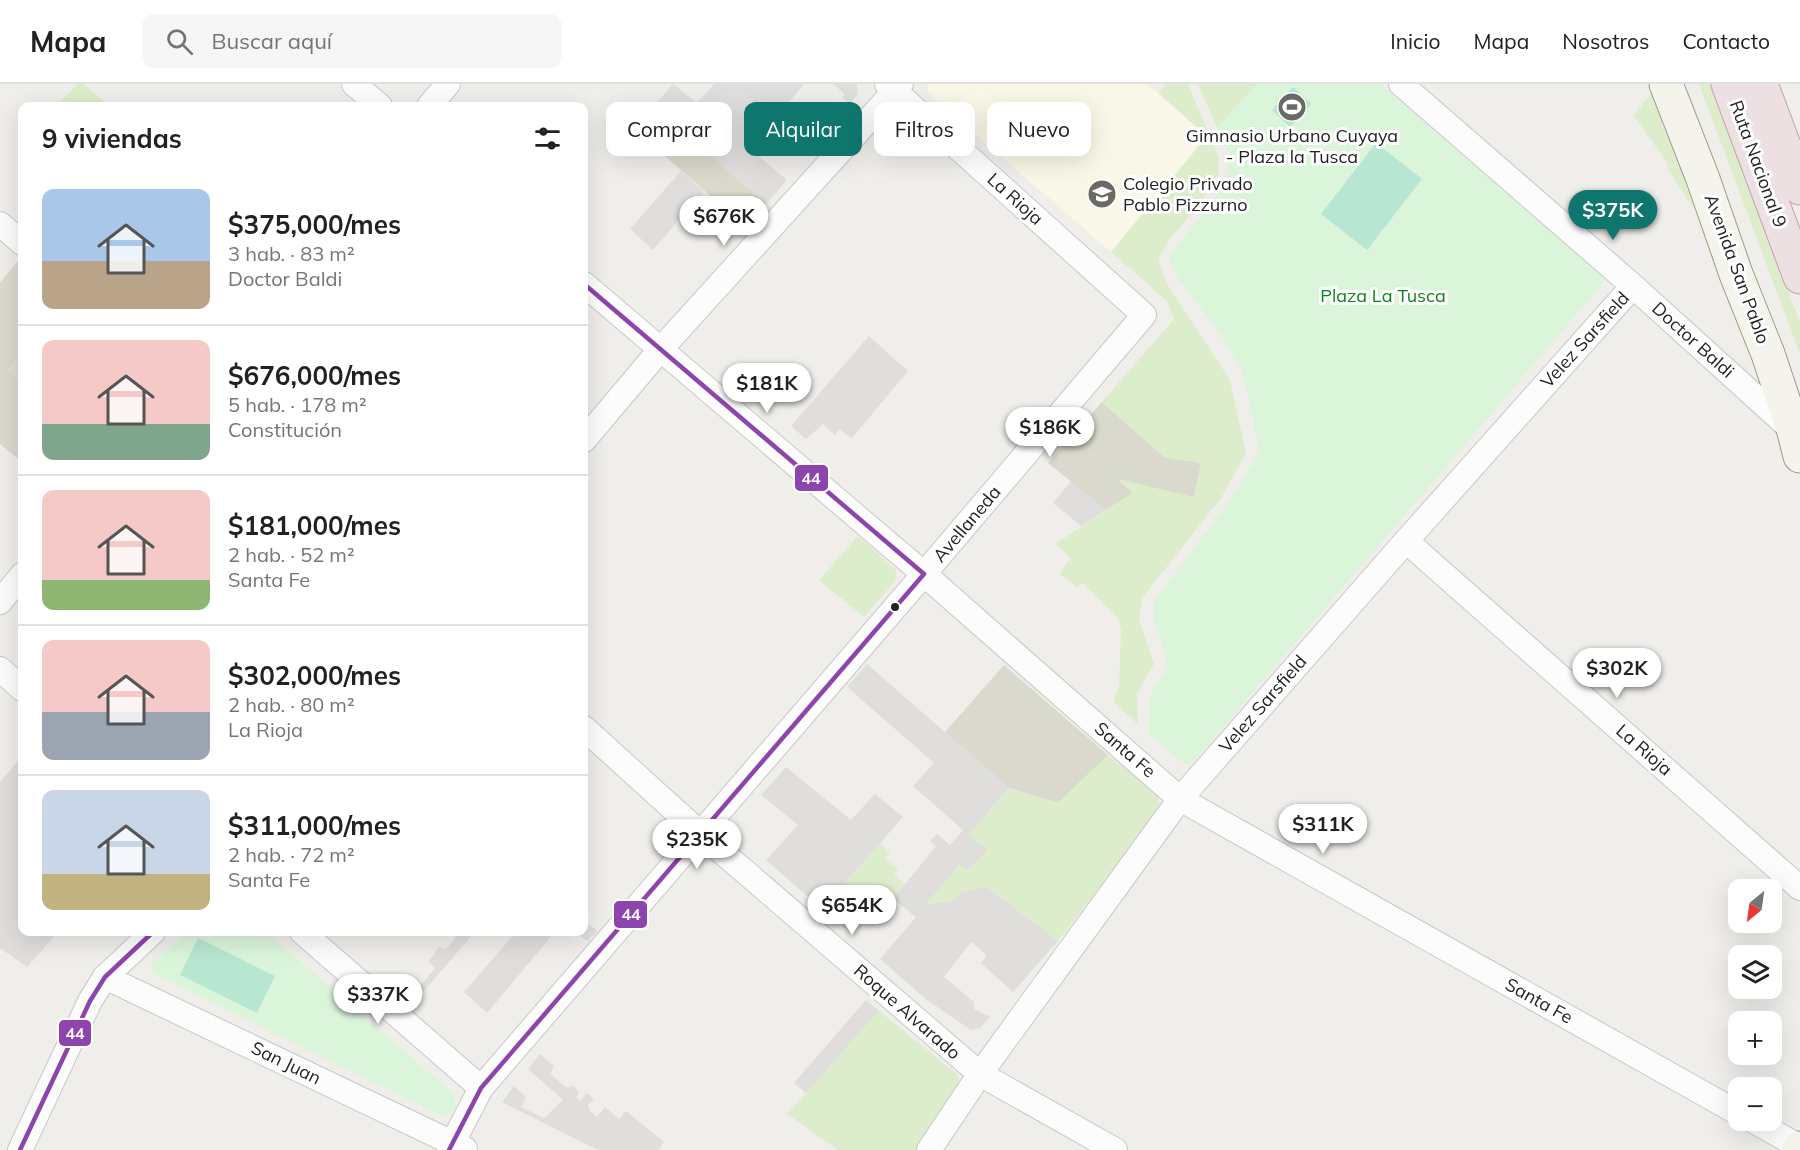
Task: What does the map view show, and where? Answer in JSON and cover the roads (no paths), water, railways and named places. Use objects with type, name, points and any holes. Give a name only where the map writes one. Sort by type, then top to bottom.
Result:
[{"type":"highway","name":"Ruta Nacional 9","points":[[1728,84],[1800,277]]},
{"type":"highway","name":"Ruta Nacional 9","points":[[1761,84],[1800,188]]},
{"type":"street","points":[[354,84],[375,102]]},
{"type":"street","points":[[432,102],[448,84]]},
{"type":"street","name":"Doctor Baldi","points":[[1401,84],[1633,286],[1797,444]]},
{"type":"street","name":"Avenida San Pablo","points":[[1666,84],[1768,354],[1797,444]]},
{"type":"street","points":[[588,436],[660,350],[894,86]]},
{"type":"street","name":"La Rioja","points":[[894,86],[1144,315]]},
{"type":"street","points":[[0,224],[18,240]]},
{"type":"street","name":"Velez Sarsfield","points":[[929,1150],[980,1074],[1180,799],[1633,286]]},
{"type":"street","name":"Santa Fe","points":[[588,287],[924,574],[1180,799],[1728,1107]]},
{"type":"street","name":"Avellaneda","points":[[456,1148],[481,1088],[1144,315]]},
{"type":"street","name":"La Rioja","points":[[1406,541],[1800,888]]},
{"type":"street","points":[[0,602],[18,580]]},
{"type":"street","points":[[0,669],[18,685]]},
{"type":"street","name":"Roque Alvarado","points":[[588,732],[701,834],[980,1074],[1115,1150]]},
{"type":"street","points":[[20,1150],[90,1001],[105,977],[149,936]]},
{"type":"street","points":[[307,936],[481,1088]]},
{"type":"street","name":"San Juan","points":[[105,977],[456,1148]]},
{"type":"street","points":[[1770,1131],[1799,1148]]},
{"type":"place","name":"Gimnasio Urbano Cuyaya - Plaza la Tusca","points":[[1292,107]]},
{"type":"place","name":"Colegio Privado Pablo Pizzurno","points":[[1102,194]]},
{"type":"park label","name":"Plaza La Tusca","points":[[1383,296]]}]
